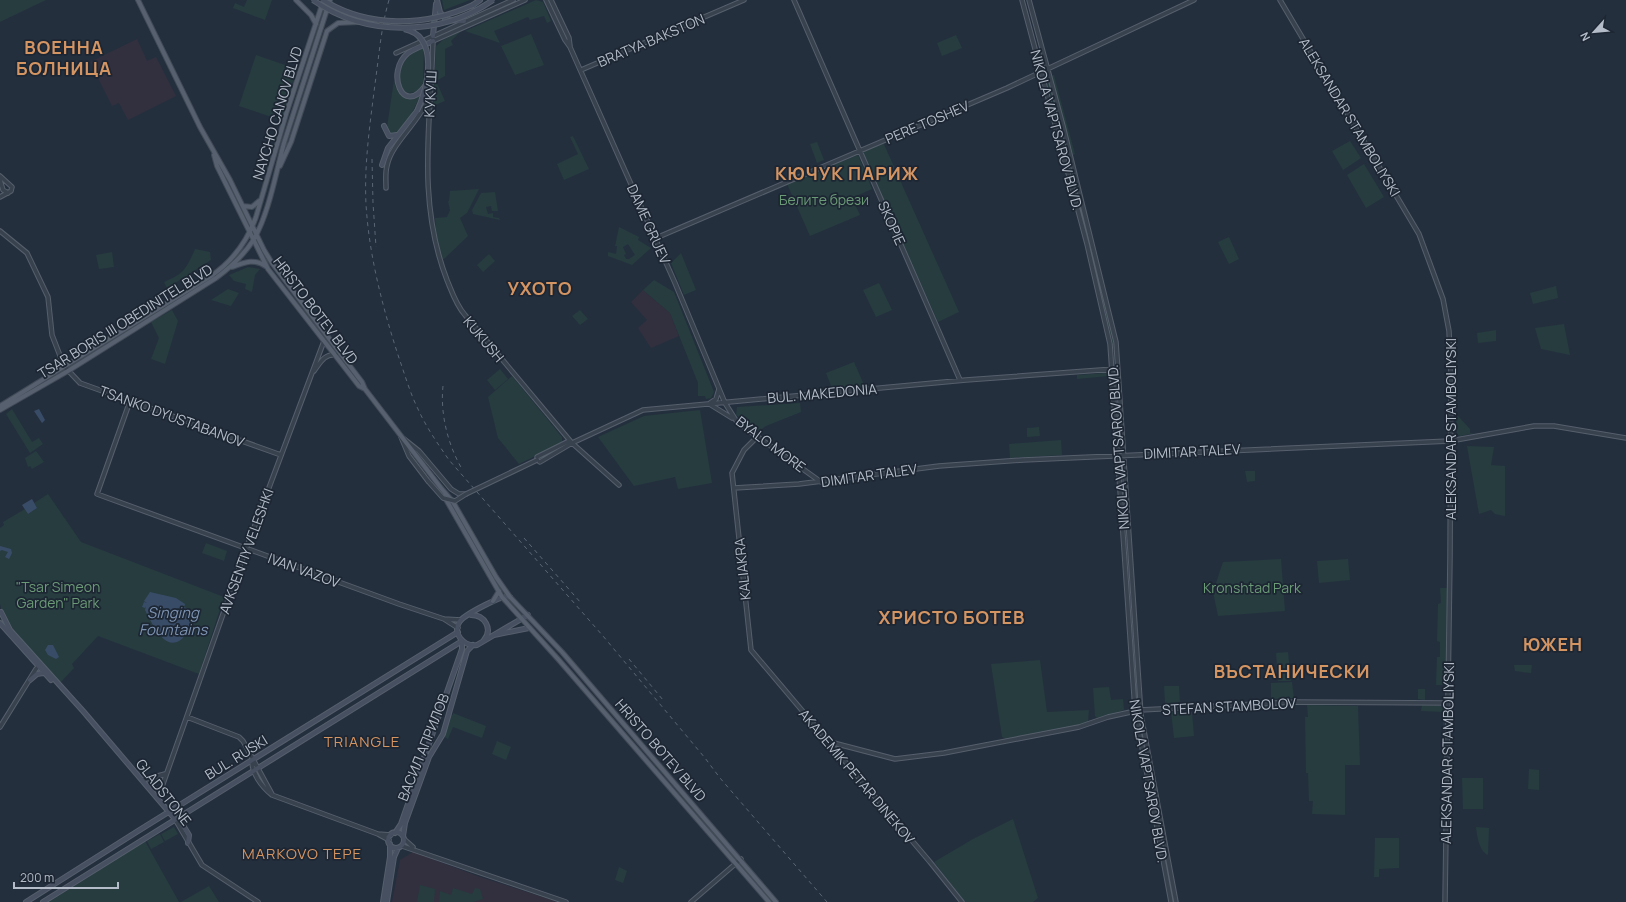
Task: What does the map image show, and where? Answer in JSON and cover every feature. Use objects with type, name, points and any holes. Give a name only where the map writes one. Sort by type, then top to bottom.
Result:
[{"type":"main road","name":"HRISTO BOTEV BLVD","points":[[138,0],[268,269],[325,340],[359,386],[364,388]]},
{"type":"main road","points":[[296,0],[311,15],[316,24]]},
{"type":"main road","points":[[313,0],[325,8],[358,22]]},
{"type":"main road","points":[[323,0],[361,17],[399,22],[436,18],[473,5],[479,0]]},
{"type":"main road","name":"NAYCHO CANOV BLVD","points":[[250,232],[262,198],[287,111],[323,0]]},
{"type":"main road","name":"NAYCHO CANOV BLVD","points":[[274,180],[330,0]]},
{"type":"main road","points":[[437,0],[440,12],[446,20],[464,21]]},
{"type":"main road","points":[[433,36],[437,0]]},
{"type":"main road","points":[[396,28],[423,26],[453,20],[477,10],[493,0]]},
{"type":"main road","points":[[254,239],[274,180],[291,142],[326,35],[329,28],[342,22],[358,22],[396,28],[416,33],[424,42],[427,53],[426,86],[417,111],[388,148],[382,164]]},
{"type":"main road","points":[[426,86],[416,95],[406,95],[397,85],[397,77],[402,60],[411,51],[433,41]]},
{"type":"main road","points":[[384,126],[389,136],[393,137],[399,134]]},
{"type":"main road","name":"HRISTO BOTEV BLVD","points":[[214,155],[218,159],[272,263],[328,335],[362,382],[364,388],[400,436],[454,502],[496,577],[510,597],[528,615],[741,859],[776,902]]},
{"type":"main road","points":[[243,206],[254,207],[262,198]]},
{"type":"main road","name":"TSAR BORIS III OBEDINITEL BLVD","points":[[0,406],[224,267],[241,248],[250,232]]},
{"type":"main road","name":"TSAR BORIS III OBEDINITEL BLVD","points":[[0,410],[68,371],[230,267],[254,239]]},
{"type":"main road","points":[[230,267],[248,261],[257,262],[268,269]]},
{"type":"main road","points":[[325,340],[328,335]]},
{"type":"main road","name":"HRISTO BOTEV BLVD","points":[[441,488],[502,597],[737,863],[769,902]]},
{"type":"main road","points":[[493,601],[499,591]]},
{"type":"main road","points":[[510,597],[502,597],[493,601],[461,620],[458,630],[462,641],[473,645],[484,641],[528,615]]},
{"type":"main road","name":"GLADSTONE","points":[[1,612],[10,630],[44,674],[59,686]]},
{"type":"main road","points":[[468,616],[479,616],[486,623],[487,634],[484,641]]},
{"type":"main road","name":"GLADSTONE","points":[[0,623],[143,780],[175,819]]},
{"type":"main road","points":[[493,635],[529,628]]},
{"type":"main road","name":"BUL. RUSKI","points":[[26,902],[458,630]]},
{"type":"main road","name":"BUL. RUSKI","points":[[43,902],[462,641]]},
{"type":"main road","name":"ВАСИЛ АПРИЛОВ","points":[[383,902],[390,857],[389,842],[401,824],[462,649],[462,641]]},
{"type":"main road","name":"ВАСИЛ АПРИЛОВ","points":[[387,902],[394,857],[400,847],[403,837],[403,828],[429,757],[442,734],[467,651],[473,645]]},
{"type":"main road","points":[[30,680],[38,673],[44,674]]},
{"type":"main road","points":[[184,814],[182,822],[189,835],[188,843]]},
{"type":"main road","points":[[393,834],[403,837]]},
{"type":"main road","points":[[389,842],[400,847]]},
{"type":"street","points":[[396,53],[513,0]]},
{"type":"street","points":[[433,41],[525,0]]},
{"type":"street","points":[[546,0],[565,40],[570,47]]},
{"type":"street","points":[[551,0],[569,38],[570,47]]},
{"type":"street","name":"BRATYA BAKSTON","points":[[581,70],[744,0]]},
{"type":"street","name":"SKOPIE","points":[[794,0],[958,372],[960,380]]},
{"type":"street","name":"NIKOLA VAPTSAROV BLVD.","points":[[1022,0],[1106,320],[1113,369],[1135,710],[1171,902]]},
{"type":"street","name":"NIKOLA VAPTSAROV BLVD.","points":[[1029,0],[1048,68],[1110,311],[1116,342],[1119,369],[1140,710],[1176,902]]},
{"type":"street","name":"PERE TOSHEV","points":[[656,238],[1042,72],[1194,0]]},
{"type":"street","name":"ALEKSANDAR STAMBOLIYSKI","points":[[1280,0],[1419,234],[1443,299],[1449,331],[1450,442],[1445,902]]},
{"type":"street","name":"КУКУШ","points":[[428,153],[429,97],[433,36]]},
{"type":"street","name":"DAME GRUEV","points":[[570,47],[656,238],[725,403]]},
{"type":"street","points":[[386,188],[387,165],[391,154],[417,121],[429,97]]},
{"type":"street","name":"KUKUSH","points":[[428,153],[427,187],[438,252],[458,306],[572,443],[619,484]]},
{"type":"street","points":[[0,176],[12,187],[11,191],[0,197]]},
{"type":"street","points":[[0,180],[2,189]]},
{"type":"street","points":[[2,189],[8,183]]},
{"type":"street","points":[[2,189],[8,192]]},
{"type":"street","name":"TSANKO DYUSTABANOV","points":[[0,231],[27,253],[48,297],[52,335],[64,366],[80,383],[281,455]]},
{"type":"street","name":"AVKSENTIY VELESHKI","points":[[158,798],[165,774],[246,549],[325,340]]},
{"type":"street","name":"AVKSENTIY VELESHKI","points":[[312,374],[324,358],[330,355],[336,355]]},
{"type":"street","name":"BUL. MAKEDONIA","points":[[466,494],[537,460],[540,462],[572,443],[643,410],[960,380],[1119,369]]},
{"type":"street","points":[[952,381],[958,372]]},
{"type":"street","points":[[719,388],[716,399],[710,404],[737,422]]},
{"type":"street","name":"IVAN VAZOV","points":[[130,401],[97,494],[246,549],[444,619],[461,620]]},
{"type":"street","name":"BYALO MORE","points":[[725,403],[737,422],[822,482]]},
{"type":"street","name":"DIMITAR TALEV","points":[[734,488],[822,482],[967,464],[1118,455],[1450,442],[1534,426],[1546,426],[1626,438]]},
{"type":"street","points":[[400,436],[419,451],[454,492],[466,494]]},
{"type":"street","points":[[400,436],[409,456],[440,496],[445,500],[455,501],[466,494]]},
{"type":"street","name":"KALIAKRA","points":[[751,650],[732,473],[744,450],[758,436]]},
{"type":"street","name":"IVAN VAZOV","points":[[444,619],[458,630]]},
{"type":"street","name":"AKADEMIK PETAR DINEKOV","points":[[751,650],[962,902]]},
{"type":"street","points":[[0,726],[39,666]]},
{"type":"street","name":"STEFAN STAMBOLOV","points":[[826,740],[894,759],[899,759],[966,749],[1079,727],[1135,710],[1295,702],[1448,703]]},
{"type":"street","points":[[187,716],[239,737],[259,768],[272,795]]},
{"type":"street","points":[[252,759],[252,766],[263,788],[272,795],[378,834],[389,842]]},
{"type":"street","points":[[143,780],[165,774]]},
{"type":"street","name":"GLADSTONE","points":[[175,819],[202,865],[258,902]]},
{"type":"street","points":[[378,834],[393,834]]},
{"type":"street","points":[[403,837],[414,848]]},
{"type":"street","points":[[400,847],[414,848],[481,874],[566,902]]},
{"type":"street","points":[[691,902],[741,859]]},
{"type":"shaded area","points":[[137,39],[147,61],[156,57],[176,96],[128,120],[119,103],[112,106],[90,62]]},
{"type":"shaded area","points":[[643,290],[670,313],[679,336],[651,348],[638,328],[647,320],[631,302]]},
{"type":"shaded area","points":[[413,852],[480,877],[558,902],[392,902],[400,860]]},
{"type":"green space","points":[[0,0],[46,0],[0,22]]},
{"type":"green space","points":[[247,0],[272,0],[265,20],[233,8],[235,3],[244,7]]},
{"type":"green space","points":[[442,0],[470,0],[444,10]]},
{"type":"green space","points":[[536,0],[543,2],[551,21],[547,23],[544,16],[530,20],[528,17],[494,31],[500,43],[465,31]]},
{"type":"green space","points":[[461,31],[451,41],[453,45],[445,49],[445,76],[436,81],[445,101],[433,106],[436,46],[443,40]]},
{"type":"green space","points":[[531,34],[544,65],[515,75],[501,46]]},
{"type":"green space","points":[[956,35],[962,48],[942,56],[937,43]]},
{"type":"green space","points":[[424,47],[423,83],[417,92],[407,93],[400,81],[402,66],[409,56]]},
{"type":"green space","points":[[256,55],[297,69],[280,120],[239,106]]},
{"type":"green space","points":[[1054,75],[1075,154],[1073,155],[1051,76]]},
{"type":"green space","points":[[1047,78],[1070,156],[1067,156],[1046,79]]},
{"type":"green space","points":[[394,80],[399,93],[402,96],[406,98],[415,98],[420,96],[410,117],[395,134],[392,135],[388,132],[387,127]]},
{"type":"green space","points":[[573,136],[589,169],[564,180],[557,164],[578,154],[570,137]]},
{"type":"green space","points":[[1350,141],[1361,158],[1343,170],[1332,151]]},
{"type":"green space","points":[[817,142],[824,160],[817,163],[810,144]]},
{"type":"green space","points":[[883,142],[959,312],[938,322],[862,152]]},
{"type":"green space","name":"Белите брези","points":[[858,155],[872,189],[852,198],[860,215],[810,236],[787,184]]},
{"type":"green space","points":[[1070,158],[1089,236],[1088,237],[1068,159]]},
{"type":"green space","points":[[1364,164],[1384,197],[1366,208],[1347,175]]},
{"type":"green space","points":[[479,189],[467,213],[460,218],[468,236],[444,259],[441,258],[438,252],[435,218],[447,217],[450,210],[448,201],[450,191]]},
{"type":"green space","points":[[495,192],[498,211],[492,211],[491,206],[486,207],[488,214],[493,213],[493,217],[499,218],[500,220],[473,214],[472,210],[481,193]]},
{"type":"green space","points":[[619,227],[639,237],[638,240],[651,248],[632,265],[608,256],[608,252],[616,254],[617,246],[615,246]],"holes":[[[628,244],[635,255],[629,259],[626,259],[624,255],[626,254],[623,247]]]},
{"type":"green space","points":[[1229,237],[1239,259],[1229,264],[1218,242]]},
{"type":"green space","points":[[195,249],[210,252],[211,260],[189,274],[192,281],[184,286],[180,280],[167,288],[164,282],[184,270]]},
{"type":"green space","points":[[1093,251],[1115,343],[1115,357],[1091,252]]},
{"type":"green space","points":[[112,252],[114,267],[99,269],[96,255]]},
{"type":"green space","points":[[681,253],[696,290],[684,295],[671,263]]},
{"type":"green space","points":[[489,254],[495,261],[483,272],[477,265]]},
{"type":"green space","points":[[248,267],[260,269],[255,275],[252,292],[245,289],[246,284],[234,281],[229,275]]},
{"type":"green space","points":[[654,280],[674,292],[714,392],[711,398],[706,399],[705,396],[698,396],[698,383],[670,313],[643,290]]},
{"type":"green space","points":[[879,283],[892,310],[876,317],[863,290]]},
{"type":"green space","points":[[1556,286],[1558,298],[1533,304],[1530,293]]},
{"type":"green space","points":[[228,289],[239,293],[231,306],[211,300]]},
{"type":"green space","points":[[172,310],[178,321],[165,364],[151,359],[159,338],[151,322]]},
{"type":"green space","points":[[580,310],[588,319],[580,325],[572,316]]},
{"type":"green space","points":[[1564,324],[1570,355],[1541,349],[1535,328]]},
{"type":"green space","points":[[1496,330],[1496,341],[1478,343],[1477,333]]},
{"type":"green space","points":[[854,362],[865,387],[853,388],[851,386],[833,391],[826,373]]},
{"type":"green space","points":[[500,369],[508,379],[495,390],[487,380]]},
{"type":"green space","points":[[1107,373],[1109,376],[1077,379],[1077,375]]},
{"type":"green space","points":[[512,376],[562,437],[562,443],[519,464],[498,438],[488,397]]},
{"type":"green space","points":[[800,403],[801,412],[766,426],[758,432],[736,415],[737,407]]},
{"type":"green space","points":[[12,409],[32,442],[39,438],[43,444],[30,453],[6,414]]},
{"type":"green space","points":[[700,410],[712,483],[678,489],[675,477],[634,486],[598,437],[644,416]]},
{"type":"green space","points":[[1458,416],[1470,429],[1470,433],[1475,433],[1460,436],[1457,434],[1456,418]]},
{"type":"green space","points":[[1039,427],[1040,436],[1027,437],[1027,428]]},
{"type":"green space","points":[[1061,440],[1062,455],[1010,458],[1009,444]]},
{"type":"green space","points":[[1467,446],[1494,447],[1491,465],[1505,466],[1505,516],[1495,514],[1491,510],[1479,514]]},
{"type":"green space","points":[[36,451],[44,462],[32,469],[30,466],[28,467],[25,458]]},
{"type":"green space","points":[[1245,471],[1255,471],[1255,481],[1247,482]]},
{"type":"green space","name":"\"Tsar Simeon Garden\" Park","points":[[48,494],[81,542],[224,597],[199,674],[98,636],[72,664],[74,668],[59,684],[8,623],[2,612],[0,604],[0,528],[4,525],[3,522],[25,509],[28,514],[37,508],[34,503]]},
{"type":"green space","points":[[206,543],[227,551],[224,561],[202,553]]},
{"type":"green space","name":"Kronshtad Park","points":[[1281,559],[1285,611],[1218,616],[1213,592],[1223,562]]},
{"type":"green space","points":[[1348,559],[1350,580],[1319,583],[1317,561]]},
{"type":"green space","points":[[1440,588],[1448,588],[1446,685],[1436,685],[1437,657],[1440,657],[1440,642],[1437,641],[1438,604],[1441,603]]},
{"type":"green space","points":[[1288,652],[1291,681],[1278,681],[1276,653]]},
{"type":"green space","points":[[1040,660],[1047,712],[1089,710],[1088,722],[1075,726],[1006,739],[1002,737],[991,664]]},
{"type":"green space","points":[[1514,665],[1532,665],[1531,673],[1515,671]]},
{"type":"green space","points":[[1292,682],[1294,698],[1271,699],[1271,683]]},
{"type":"green space","points":[[1164,686],[1179,686],[1180,703],[1165,703]]},
{"type":"green space","points":[[1109,687],[1111,700],[1123,699],[1124,710],[1097,718],[1095,716],[1093,688]]},
{"type":"green space","points":[[1418,689],[1425,689],[1425,700],[1418,699]]},
{"type":"green space","points":[[1307,705],[1358,706],[1360,765],[1345,765],[1345,815],[1312,814],[1313,801],[1309,801],[1308,773],[1306,773],[1305,717],[1308,717]]},
{"type":"green space","points":[[1422,705],[1444,706],[1444,797],[1443,712],[1421,711]]},
{"type":"green space","points":[[1171,712],[1192,712],[1194,736],[1174,738]]},
{"type":"green space","points":[[453,713],[486,726],[482,738],[453,727],[448,739],[443,736],[450,714],[453,715]]},
{"type":"green space","points":[[497,741],[511,747],[506,760],[492,754]]},
{"type":"green space","points":[[1529,769],[1539,770],[1539,790],[1528,789]]},
{"type":"green space","points":[[1462,778],[1483,778],[1483,809],[1463,809]]},
{"type":"green space","points":[[1013,819],[1038,898],[1033,902],[965,902],[934,862],[973,839]]},
{"type":"green space","points":[[174,827],[178,834],[165,841],[161,834]]},
{"type":"green space","points":[[1476,827],[1489,828],[1488,855],[1482,850]]},
{"type":"green space","points":[[160,834],[164,842],[151,849],[147,841]]},
{"type":"green space","points":[[1375,838],[1399,838],[1399,868],[1379,869],[1379,877],[1374,877]]},
{"type":"green space","points":[[145,841],[179,902],[49,902]]},
{"type":"green space","points":[[619,867],[627,871],[623,883],[615,880]]},
{"type":"green space","points":[[420,885],[435,889],[434,902],[417,902]]},
{"type":"green space","points":[[209,886],[219,902],[181,902]]},
{"type":"green space","points":[[453,888],[472,894],[475,888],[480,889],[483,899],[473,902],[439,902],[440,891],[451,895]]},
{"type":"water","points":[[39,409],[45,420],[42,423],[34,411]]},
{"type":"water","points":[[32,499],[37,508],[28,514],[22,505]]},
{"type":"water","points":[[0,546],[11,549],[12,553],[9,559],[5,557],[8,552],[2,550],[0,551]]},
{"type":"water","name":"Singing Fountains","points":[[150,592],[176,598],[185,604],[184,607],[198,614],[190,635],[185,634],[183,638],[173,643],[168,642],[158,633],[145,610],[146,606],[145,608],[142,607],[144,602],[147,603],[144,601]]},
{"type":"water","points":[[48,645],[53,645],[59,657],[56,659],[48,655],[45,650]]},
{"type":"railway","points":[[389,0],[380,42],[369,129],[366,204],[370,243],[382,301],[412,397],[421,416],[449,460],[603,636],[720,778],[827,902]]},
{"type":"railway","points":[[372,159],[376,247]]},
{"type":"railway","points":[[443,386],[442,397],[446,429],[449,440],[462,469]]},
{"type":"railway","points":[[524,538],[581,603]]},
{"type":"railway","points":[[629,659],[663,700]]},
{"type":"district","name":"ВОЕННА БОЛНИЦА","points":[[64,57]]},
{"type":"district","name":"КЮЧУК ПАРИЖ","points":[[847,173]]},
{"type":"district","name":"УХОТО","points":[[540,288]]},
{"type":"district","name":"ХРИСТО БОТЕВ","points":[[952,617]]},
{"type":"district","name":"ЮЖЕН","points":[[1553,644]]},
{"type":"district","name":"ВЪСТАНИЧЕСКИ","points":[[1292,671]]},
{"type":"district","name":"TRIANGLE","points":[[362,741]]},
{"type":"district","name":"MARKOVO TEPE","points":[[302,853]]}]
